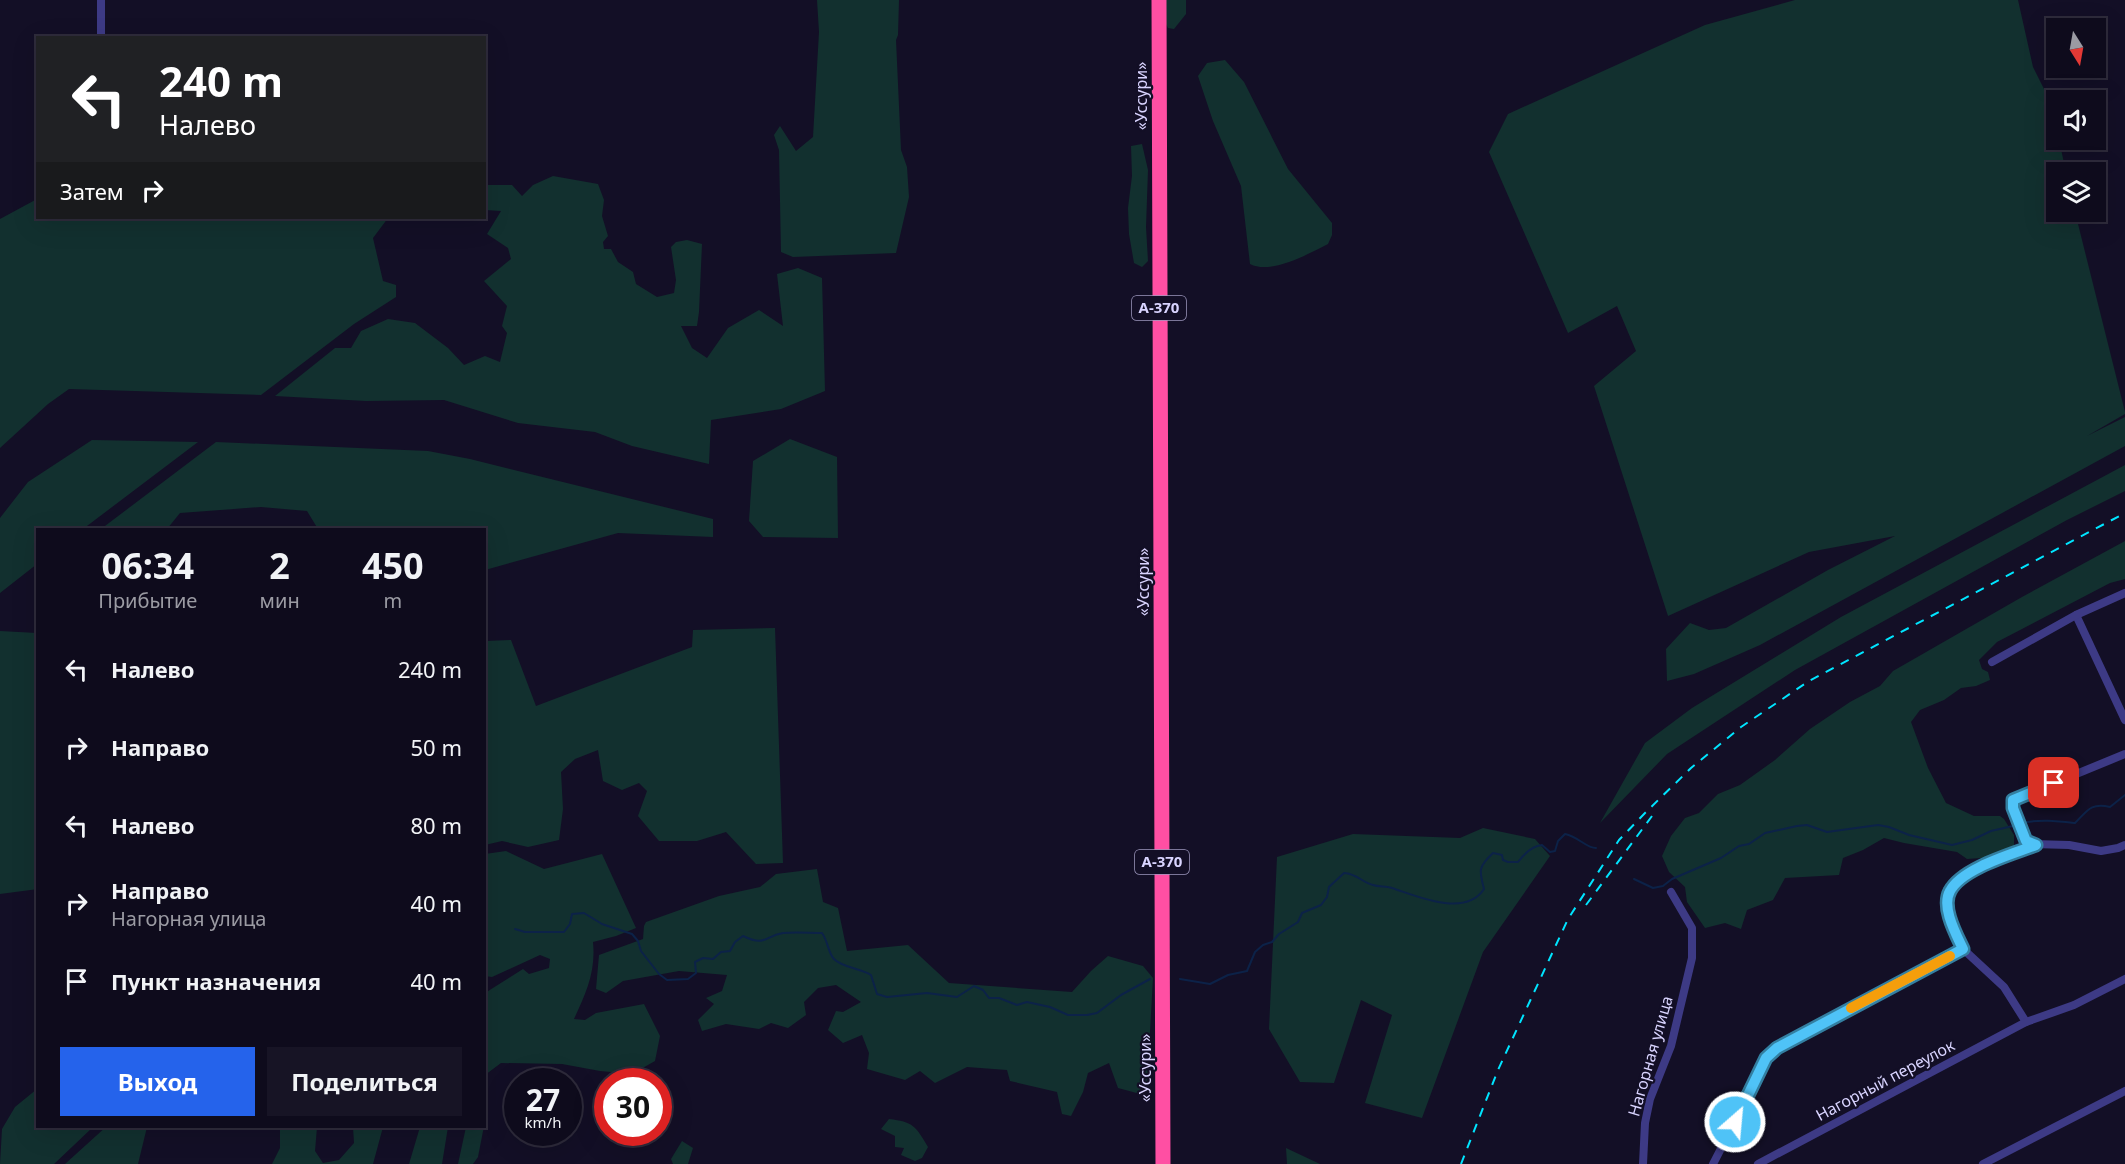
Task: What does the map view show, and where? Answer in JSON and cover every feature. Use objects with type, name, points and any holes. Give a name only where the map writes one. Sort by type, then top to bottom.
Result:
[{"type":"highway","name":"«Уссури»","points":[[1159,0],[1163,1164]]},
{"type":"street","points":[[101,0],[101,36]]},
{"type":"street","points":[[1992,662],[2076,615],[2125,593]]},
{"type":"street","points":[[2076,615],[2125,720]]},
{"type":"street","points":[[2036,845],[2026,841],[2013,808],[2013,800],[2125,754]]},
{"type":"street","points":[[2026,1022],[2004,987],[1963,949],[1954,932],[1948,908],[1949,891],[1964,876],[1991,862],[2036,845],[2068,845],[2100,850],[2125,845]]},
{"type":"street","name":"Нагорная улица","points":[[1643,1164],[1645,1123],[1650,1099],[1671,1046],[1692,958],[1692,928],[1671,892]]},
{"type":"street","points":[[1713,1164],[1771,1052],[1963,949]]},
{"type":"street","name":"Нагорный переулок","points":[[1758,1164],[2026,1022],[2074,1005],[2125,979]]},
{"type":"street","points":[[1983,1164],[2125,1090]]},
{"type":"green space","points":[[817,0],[899,0],[896,40],[901,150],[907,167],[909,197],[896,253],[793,257],[781,252],[779,150],[774,135],[780,126],[796,151],[813,137],[819,32]]},
{"type":"green space","points":[[1162,0],[1186,0],[1186,14],[1174,29],[1168,28],[1162,16]]},
{"type":"green space","points":[[1795,0],[2018,0],[2033,67],[2046,93],[2046,150],[2061,150],[2064,162],[2046,162],[2046,222],[2078,222],[2125,412],[2087,436],[2125,417],[2125,446],[1760,645],[1694,674],[1667,681],[1666,649],[1690,623],[1709,630],[1726,628],[1828,570],[1895,536],[1809,552],[1668,616],[1594,386],[1636,351],[1617,306],[1568,333],[1489,152],[1508,114],[1705,25]]},
{"type":"green space","points":[[1225,60],[1244,82],[1288,169],[1332,223],[1332,235],[1328,244],[1300,258],[1279,265],[1259,267],[1250,264],[1241,186],[1213,121],[1198,76],[1207,63]]},
{"type":"green space","points":[[1142,144],[1148,170],[1146,227],[1148,261],[1142,267],[1134,263],[1129,234],[1128,208],[1132,176],[1131,146]]},
{"type":"green space","points":[[553,176],[598,184],[604,200],[602,216],[608,236],[603,242],[604,249],[611,249],[618,262],[633,272],[636,284],[657,297],[674,293],[676,280],[671,247],[676,242],[687,240],[702,244],[697,326],[681,326],[692,348],[707,358],[728,328],[759,310],[783,326],[777,274],[798,268],[822,278],[825,391],[781,409],[711,420],[709,464],[632,446],[595,432],[518,423],[444,400],[366,401],[275,396],[335,348],[351,348],[361,331],[388,319],[415,323],[448,348],[464,365],[485,356],[500,362],[507,333],[502,326],[507,306],[484,281],[511,259],[508,248],[487,234],[501,211],[486,210],[486,187],[488,185],[512,185],[522,196],[533,185]]},
{"type":"green space","points":[[36,200],[36,219],[387,219],[373,238],[383,281],[396,285],[396,297],[354,324],[261,395],[69,389],[48,404],[0,448],[0,219]]},
{"type":"green space","points":[[790,439],[837,457],[838,538],[763,537],[749,521],[753,461]]},
{"type":"green space","points":[[92,440],[198,442],[84,528],[36,528],[36,565],[0,593],[0,518],[28,482]]},
{"type":"green space","points":[[216,442],[428,451],[470,459],[713,519],[713,537],[618,533],[486,570],[486,528],[317,528],[307,511],[261,507],[180,513],[168,528],[102,528]]},
{"type":"green space","points":[[2125,465],[2125,491],[2067,520],[1795,670],[1667,754],[1600,823],[1645,743],[1692,708],[1841,617]]},
{"type":"green space","points":[[2125,541],[2125,579],[2110,583],[1997,642],[1979,660],[1982,669],[1988,672],[1990,680],[1976,686],[1961,688],[1944,700],[1920,710],[1911,722],[1928,768],[1946,803],[1974,816],[2000,816],[2014,835],[2014,850],[1996,857],[1967,859],[1957,852],[1884,838],[1843,858],[1839,875],[1785,878],[1773,900],[1747,910],[1741,929],[1725,923],[1705,928],[1687,902],[1685,887],[1669,872],[1662,856],[1671,836],[1685,818],[1699,813],[1718,794],[1740,785],[1775,760],[1810,729],[1850,702],[1880,686],[1893,671]]},
{"type":"green space","points":[[775,628],[783,863],[756,864],[726,832],[697,841],[659,841],[638,816],[647,791],[639,783],[622,790],[603,781],[598,750],[575,759],[561,772],[563,809],[559,840],[528,847],[502,841],[486,845],[486,641],[511,640],[536,706],[692,647],[693,630]]},
{"type":"green space","points":[[0,631],[36,633],[36,889],[0,894]]},
{"type":"green space","points":[[1483,828],[1535,839],[1550,856],[1483,952],[1422,1118],[1365,1103],[1392,1015],[1361,1000],[1334,1083],[1300,1082],[1269,1029],[1277,857],[1353,834],[1460,838]]},
{"type":"green space","points":[[506,851],[544,869],[602,854],[636,928],[593,942],[591,973],[574,1019],[585,1020],[596,1013],[644,1004],[660,1036],[655,1061],[643,1068],[594,1068],[594,1070],[562,1064],[501,1063],[486,1074],[486,992],[523,969],[529,974],[549,968],[550,959],[540,955],[492,977],[486,976],[486,854]]},
{"type":"green space","points":[[817,869],[823,902],[838,908],[847,951],[908,945],[949,983],[1072,992],[1108,956],[1143,966],[1153,978],[1147,1085],[1144,1095],[1118,1088],[1109,1063],[1088,1073],[1083,1092],[1071,1116],[1062,1114],[1057,1092],[1010,1081],[1007,1070],[967,1067],[935,1083],[920,1071],[905,1080],[867,1069],[869,1053],[862,1035],[843,1043],[828,1030],[836,1011],[843,1012],[861,1002],[836,985],[818,988],[804,1002],[806,1015],[788,1028],[771,1023],[759,1029],[726,1024],[702,1031],[698,1020],[714,1004],[706,998],[722,991],[727,975],[679,971],[623,981],[606,993],[596,989],[599,955],[643,939],[646,922],[719,896],[760,887],[776,874]]},
{"type":"green space","points":[[36,1090],[36,1128],[92,1128],[54,1164],[0,1164],[2,1129],[15,1107]]},
{"type":"green space","points":[[889,1119],[908,1123],[916,1129],[928,1147],[922,1158],[915,1161],[901,1155],[904,1148],[895,1147],[895,1136],[881,1129]]},
{"type":"green space","points":[[105,1128],[147,1128],[138,1164],[65,1164]]},
{"type":"green space","points":[[280,1128],[317,1128],[315,1151],[323,1163],[339,1160],[354,1143],[353,1128],[383,1128],[373,1164],[272,1164],[280,1148]]},
{"type":"green space","points":[[420,1128],[448,1128],[442,1164],[409,1164]]},
{"type":"green space","points":[[466,1128],[484,1128],[478,1157],[473,1164],[458,1164]]},
{"type":"green space","points":[[682,1141],[693,1148],[688,1164],[673,1164],[671,1159]]},
{"type":"green space","points":[[1286,1148],[1320,1164],[1287,1164]]},
{"type":"waterway","points":[[2022,823],[2042,821],[2075,823],[2086,811],[2098,806],[2110,807],[2125,795]]},
{"type":"waterway","points":[[1634,879],[1653,888],[1663,886],[1672,879],[1721,858],[1739,846],[1749,844],[1765,833],[1797,826],[1807,825],[1827,832],[1878,825],[1952,845],[1972,840],[1991,831],[2017,825]]},
{"type":"waterway","points":[[1180,979],[1210,984],[1228,975],[1247,971],[1255,952],[1298,922],[1302,913],[1321,905],[1327,897],[1329,887],[1344,873],[1373,885],[1390,887],[1427,899],[1453,904],[1476,898],[1484,889],[1481,869],[1493,853],[1502,855],[1503,860],[1508,862],[1518,862],[1528,851],[1538,846],[1542,845],[1550,852],[1555,851],[1558,841],[1565,834],[1596,848]]},
{"type":"waterway","points":[[515,929],[525,932],[564,932],[570,924],[572,914],[584,913],[602,924],[632,934],[638,941],[641,951],[659,974],[667,980],[688,979],[696,973],[695,962],[703,958],[713,959],[721,952],[730,951],[735,942],[743,936],[761,941],[783,933],[822,933],[834,959],[871,975],[877,994],[887,997],[927,993],[957,997],[974,986],[983,990],[989,998],[999,998],[1017,1005],[1027,1002],[1050,1007],[1068,1015],[1097,1013],[1121,995],[1150,979]]},
{"type":"railway","points":[[1461,1164],[1498,1070],[1568,919],[1619,840],[1645,813],[1691,768],[1741,727],[1809,681],[2125,513]]},
{"type":"railway","points":[[1586,905],[1652,816]]},
{"type":"slow traffic","points":[[1851,1008],[1950,956]]},
{"type":"route","points":[[1735,1122],[1771,1052],[1963,949],[1954,932],[1948,908],[1949,891],[1964,876],[1991,862],[2036,845],[2026,841],[2013,808],[2013,800],[2054,783]]}]
